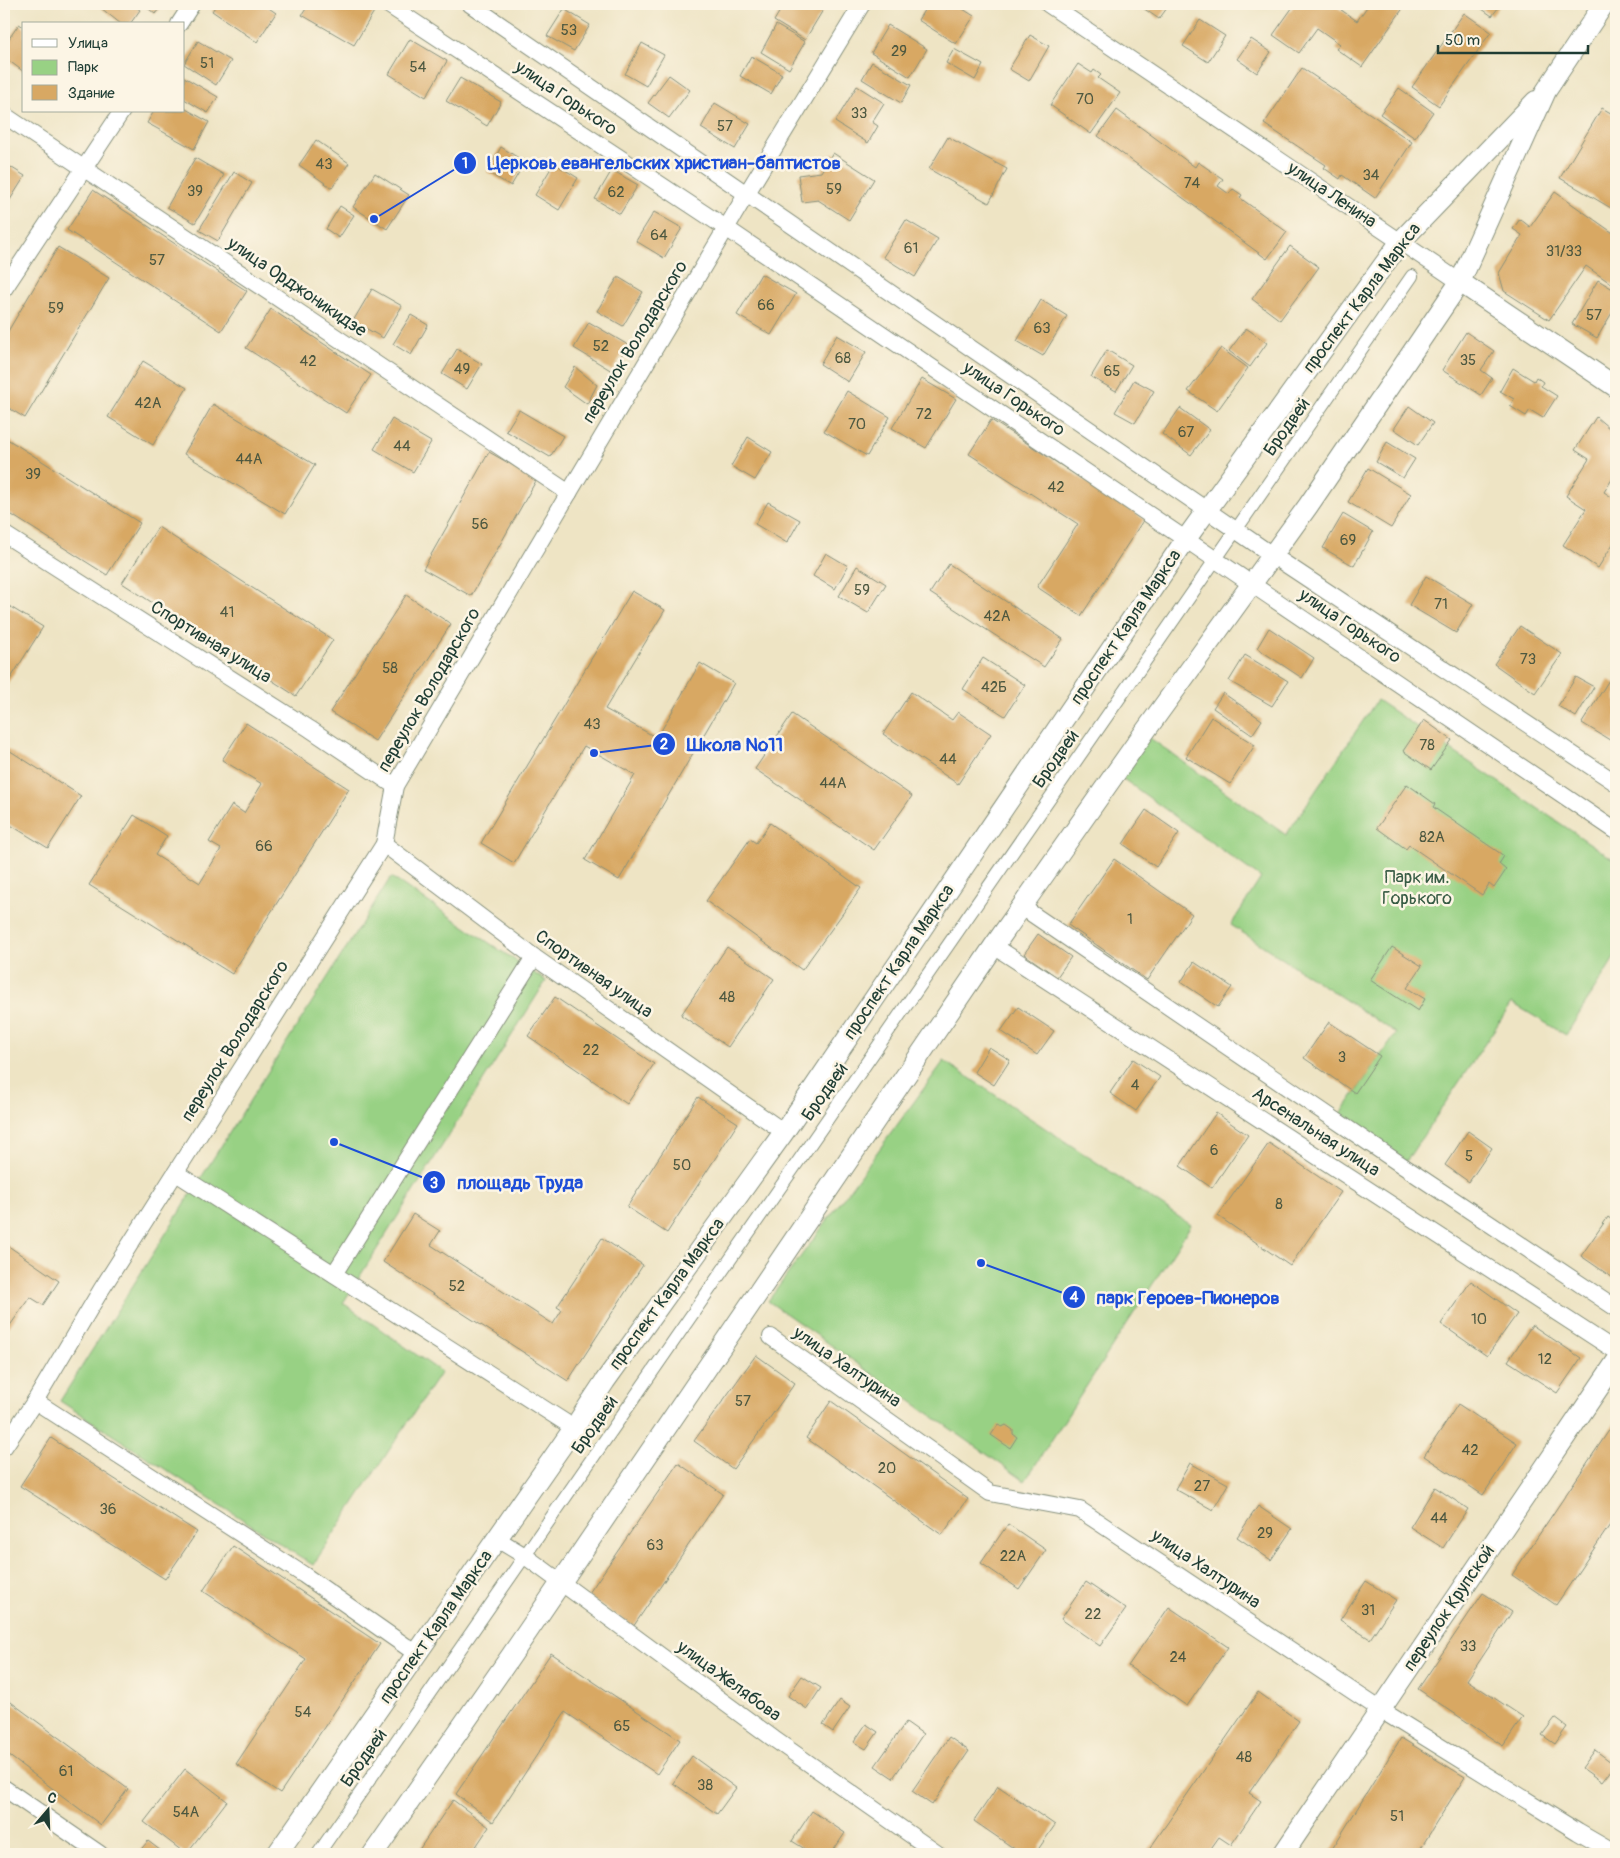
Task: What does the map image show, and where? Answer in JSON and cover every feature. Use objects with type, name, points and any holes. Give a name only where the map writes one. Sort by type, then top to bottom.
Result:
[{"type":"street","points":[[180,22],[192,4]]},
{"type":"street","name":"улица Горького","points":[[388,4],[726,228],[1616,831]]},
{"type":"street","name":"улица Горького","points":[[470,4],[1272,554],[1616,782]]},
{"type":"street","name":"переулок Володарского","points":[[4,1446],[35,1401],[101,1290],[384,844],[396,786],[726,228],[862,4]]},
{"type":"street","name":"улица Ленина","points":[[1048,4],[1616,388]]},
{"type":"street","name":"проспект Карла Маркса","points":[[373,1854],[561,1582],[994,946],[1136,744],[1308,506],[1460,282],[1546,91],[1604,4]]},
{"type":"street","name":"проспект Карла Маркса","points":[[277,1854],[605,1381],[784,1132],[1207,509],[1400,241],[1546,91]]},
{"type":"street","points":[[4,289],[121,112]]},
{"type":"street","name":"улица Орджоникидзе","points":[[4,114],[569,492]]},
{"type":"street","name":"Бродвей","points":[[318,1854],[1412,276]]},
{"type":"street","name":"Спортивная улица","points":[[4,534],[310,728],[396,786]]},
{"type":"street","name":"Спортивная улица","points":[[384,844],[534,957],[784,1132]]},
{"type":"street","name":"Арсенальная улица","points":[[1022,907],[1616,1308]]},
{"type":"street","name":"Арсенальная улица","points":[[994,946],[1616,1351]]},
{"type":"street","points":[[334,1274],[534,957]]},
{"type":"street","points":[[176,1173],[574,1428]]},
{"type":"street","name":"улица Халтурина","points":[[771,1337],[990,1493],[1080,1510],[1381,1710],[1616,1854]]},
{"type":"street","name":"переулок Крупской","points":[[1283,1854],[1616,1362]]},
{"type":"street","points":[[35,1401],[304,1575],[417,1654]]},
{"type":"street","name":"улица Желябова","points":[[497,1539],[525,1556],[774,1739],[938,1854]]},
{"type":"street","points":[[4,1788],[100,1854]]},
{"type":"green space","name":"Парк им. Горького","points":[[1377,700],[1616,861],[1616,955],[1566,1035],[1512,1003],[1403,1166],[1336,1121],[1396,1033],[1231,925],[1261,878],[1119,776],[1147,736],[1286,835]]},
{"type":"green space","points":[[391,877],[546,981],[343,1303],[441,1372],[313,1565],[60,1401]]},
{"type":"green space","points":[[944,1061],[1191,1225],[1025,1481],[768,1301]]},
{"type":"building","points":[[96,4],[132,4],[140,10],[131,22],[118,22]]},
{"type":"building","points":[[143,4],[163,4],[155,14]]},
{"type":"building","points":[[217,4],[263,4],[276,13],[257,42],[212,11]]},
{"type":"building","points":[[309,4],[378,5],[354,45],[302,15]]},
{"type":"building","points":[[784,4],[813,4],[823,10],[805,40],[774,21]]},
{"type":"building","points":[[928,4],[955,4],[974,16],[956,44],[918,20]]},
{"type":"building","points":[[1146,4],[1170,4],[1159,19],[1143,8]]},
{"type":"building","points":[[1295,4],[1335,4],[1357,21],[1369,4],[1406,4],[1362,67],[1336,49],[1340,44],[1317,28],[1299,53],[1273,35]]},
{"type":"building","points":[[1475,4],[1501,4],[1492,16]]},
{"type":"building","points":[[564,9],[590,25],[574,51],[547,36]]},
{"type":"building","points":[[1464,13],[1491,32],[1439,106],[1412,87]]},
{"type":"building","points":[[1200,20],[1225,36],[1208,62],[1183,46]]},
{"type":"building","points":[[19,24],[22,26],[22,70],[4,57],[4,46]]},
{"type":"building","points":[[776,25],[805,42],[789,69],[761,52]]},
{"type":"building","points":[[888,25],[927,49],[910,77],[871,53]]},
{"type":"building","points":[[1030,35],[1049,46],[1029,81],[1009,69]]},
{"type":"building","points":[[410,39],[447,61],[426,97],[389,74]]},
{"type":"building","points":[[1251,39],[1271,52],[1257,73],[1237,59]]},
{"type":"building","points":[[198,41],[231,61],[216,85],[185,65]]},
{"type":"building","points":[[642,43],[664,55],[646,86],[625,74]]},
{"type":"building","points":[[954,49],[983,65],[975,80],[946,63]]},
{"type":"building","points":[[751,56],[782,74],[771,94],[740,76]]},
{"type":"building","points":[[872,62],[911,85],[901,103],[862,79]]},
{"type":"building","points":[[1078,64],[1092,73],[1094,70],[1101,75],[1098,78],[1120,93],[1091,134],[1050,105]]},
{"type":"building","points":[[1302,68],[1412,142],[1375,198],[1342,175],[1340,179],[1324,168],[1326,165],[1264,124]]},
{"type":"building","points":[[669,75],[690,90],[669,118],[648,103]]},
{"type":"building","points":[[185,78],[218,97],[208,113],[185,100]]},
{"type":"building","points":[[460,78],[501,102],[487,126],[446,101]]},
{"type":"building","points":[[857,86],[884,103],[872,122],[878,126],[868,143],[835,122]]},
{"type":"building","points":[[1399,88],[1433,112],[1415,138],[1380,114]]},
{"type":"building","points":[[715,103],[750,124],[735,149],[701,128]]},
{"type":"building","points":[[1602,108],[1616,116],[1616,211],[1560,178]]},
{"type":"building","points":[[185,109],[209,122],[194,149],[147,123],[153,112],[185,112]]},
{"type":"building","points":[[1117,110],[1195,167],[1198,162],[1223,179],[1218,186],[1229,194],[1233,189],[1242,195],[1240,198],[1287,232],[1267,259],[1098,136]]},
{"type":"building","points":[[948,137],[1007,169],[989,203],[929,169]]},
{"type":"building","points":[[316,140],[349,163],[332,188],[299,165]]},
{"type":"building","points":[[501,147],[525,162],[511,186],[487,172]]},
{"type":"building","points":[[833,153],[874,179],[849,220],[818,200],[802,202],[798,175],[821,172]]},
{"type":"building","points":[[195,158],[224,175],[195,223],[167,207]]},
{"type":"building","points":[[4,163],[25,176],[8,203],[4,201]]},
{"type":"building","points":[[554,163],[578,178],[559,210],[535,195]]},
{"type":"building","points":[[612,170],[638,185],[620,214],[595,199]]},
{"type":"building","points":[[234,172],[252,183],[218,241],[199,230]]},
{"type":"building","points":[[375,173],[409,195],[387,229],[353,207]]},
{"type":"building","points":[[93,190],[247,291],[221,331],[67,230]]},
{"type":"building","points":[[1555,192],[1616,235],[1616,287],[1586,266],[1549,320],[1504,291],[1499,273],[1522,235],[1513,229],[1520,219],[1530,227]]},
{"type":"building","points":[[340,206],[354,215],[339,238],[326,229]]},
{"type":"building","points":[[654,212],[682,228],[664,258],[636,241]]},
{"type":"building","points":[[906,220],[938,239],[915,277],[883,257]]},
{"type":"building","points":[[1290,246],[1319,267],[1280,320],[1252,299]]},
{"type":"building","points":[[58,247],[109,278],[25,418],[4,405],[4,338]]},
{"type":"building","points":[[761,274],[796,294],[771,335],[737,315]]},
{"type":"building","points":[[618,277],[643,292],[623,326],[597,311]]},
{"type":"building","points":[[1598,280],[1616,291],[1616,306],[1597,338],[1572,324]]},
{"type":"building","points":[[372,289],[402,306],[383,338],[353,321]]},
{"type":"building","points":[[1041,300],[1067,316],[1043,356],[1017,341]]},
{"type":"building","points":[[271,309],[371,375],[346,413],[246,348]]},
{"type":"building","points":[[411,315],[428,325],[411,355],[393,344]]},
{"type":"building","points":[[589,322],[628,345],[612,371],[574,348]]},
{"type":"building","points":[[1246,328],[1267,343],[1250,367],[1229,351]]},
{"type":"building","points":[[1466,332],[1494,351],[1481,370],[1492,378],[1481,395],[1442,370]]},
{"type":"building","points":[[837,335],[866,352],[848,382],[820,364]]},
{"type":"building","points":[[1221,348],[1248,368],[1217,411],[1188,391]]},
{"type":"building","points":[[457,349],[482,364],[467,389],[442,374]]},
{"type":"building","points":[[1107,350],[1132,365],[1116,391],[1091,377]]},
{"type":"building","points":[[143,361],[187,388],[153,445],[108,417]]},
{"type":"building","points":[[575,367],[597,385],[587,404],[563,387]]},
{"type":"building","points":[[1513,368],[1534,381],[1536,377],[1543,382],[1541,386],[1557,396],[1543,418],[1530,410],[1526,416],[1510,406],[1514,399],[1500,391]]},
{"type":"building","points":[[922,379],[956,399],[926,448],[892,428]]},
{"type":"building","points":[[1134,380],[1154,391],[1135,423],[1115,412]]},
{"type":"building","points":[[847,391],[890,417],[867,456],[824,431]]},
{"type":"building","points":[[213,404],[315,465],[285,514],[184,454]]},
{"type":"building","points":[[1409,406],[1433,423],[1418,445],[1394,429]]},
{"type":"building","points":[[1180,408],[1210,430],[1191,455],[1162,434]]},
{"type":"building","points":[[519,410],[563,436],[550,457],[506,431]]},
{"type":"building","points":[[1596,417],[1616,434],[1616,473],[1604,492],[1616,500],[1616,510],[1612,517],[1616,520],[1616,539],[1598,568],[1563,545],[1586,509],[1566,496],[1589,459],[1575,450]]},
{"type":"building","points":[[392,419],[431,442],[413,472],[374,449]]},
{"type":"building","points":[[991,420],[1144,519],[1081,616],[1037,587],[1078,524],[969,454]]},
{"type":"building","points":[[4,437],[140,523],[107,575],[4,510]]},
{"type":"building","points":[[748,437],[772,452],[755,480],[731,466]]},
{"type":"building","points":[[1387,442],[1415,459],[1403,478],[1376,462]]},
{"type":"building","points":[[489,452],[537,479],[471,596],[423,569]]},
{"type":"building","points":[[1368,468],[1411,494],[1391,528],[1348,502]]},
{"type":"building","points":[[768,502],[800,520],[787,543],[755,524]]},
{"type":"building","points":[[1343,514],[1373,532],[1354,566],[1323,548]]},
{"type":"building","points":[[158,527],[333,640],[296,696],[122,583]]},
{"type":"building","points":[[826,553],[848,566],[835,589],[813,576]]},
{"type":"building","points":[[949,564],[1063,639],[1044,667],[930,593]]},
{"type":"building","points":[[857,566],[886,584],[868,613],[839,596]]},
{"type":"building","points":[[1426,576],[1473,604],[1456,633],[1409,605]]},
{"type":"building","points":[[632,591],[665,610],[605,709],[657,738],[700,663],[734,683],[619,880],[585,860],[635,775],[584,746],[514,863],[481,843]]},
{"type":"building","points":[[406,595],[451,624],[375,741],[330,712]]},
{"type":"building","points":[[4,603],[43,627],[4,689]]},
{"type":"building","points":[[1520,626],[1562,654],[1535,693],[1494,664]]},
{"type":"building","points":[[1269,628],[1314,658],[1302,678],[1257,648]]},
{"type":"building","points":[[1245,655],[1288,681],[1272,706],[1229,681]]},
{"type":"building","points":[[983,658],[1025,685],[1005,716],[963,689]]},
{"type":"building","points":[[1576,677],[1594,687],[1576,717],[1558,706]]},
{"type":"building","points":[[1609,680],[1616,684],[1616,737],[1613,742],[1582,723]]},
{"type":"building","points":[[911,692],[952,720],[958,712],[991,734],[958,784],[883,734]]},
{"type":"building","points":[[1223,693],[1262,720],[1252,735],[1213,708]]},
{"type":"building","points":[[792,714],[912,796],[874,850],[755,769]]},
{"type":"building","points":[[1211,717],[1255,745],[1230,784],[1186,757]]},
{"type":"building","points":[[1424,720],[1452,740],[1431,770],[1403,751]]},
{"type":"building","points":[[246,723],[349,789],[232,974],[89,885],[134,815],[167,836],[155,855],[200,883],[221,849],[209,842],[232,805],[244,813],[262,784],[222,760]]},
{"type":"building","points":[[4,747],[81,796],[48,848],[4,821]]},
{"type":"building","points":[[1407,784],[1435,804],[1433,807],[1504,856],[1499,864],[1506,870],[1494,888],[1489,884],[1482,895],[1409,845],[1406,849],[1377,828]]},
{"type":"building","points":[[1146,810],[1179,833],[1156,867],[1123,844]]},
{"type":"building","points":[[770,823],[861,888],[802,970],[706,901],[750,839],[756,843]]},
{"type":"building","points":[[1114,859],[1192,914],[1147,980],[1068,925]]},
{"type":"building","points":[[1038,934],[1071,957],[1057,977],[1024,954]]},
{"type":"building","points":[[727,947],[774,979],[728,1047],[681,1015]]},
{"type":"building","points":[[1392,947],[1422,966],[1407,988],[1425,999],[1418,1011],[1370,980]]},
{"type":"building","points":[[1194,962],[1232,987],[1218,1007],[1181,982]]},
{"type":"building","points":[[555,997],[654,1064],[627,1104],[528,1036]]},
{"type":"building","points":[[1018,1007],[1054,1031],[1037,1055],[1001,1031]]},
{"type":"building","points":[[1329,1022],[1380,1056],[1355,1093],[1304,1058]]},
{"type":"building","points":[[989,1047],[1010,1060],[994,1085],[974,1072]]},
{"type":"building","points":[[1133,1059],[1160,1077],[1136,1111],[1110,1093]]},
{"type":"building","points":[[698,1097],[738,1123],[667,1233],[627,1207]]},
{"type":"building","points":[[1216,1113],[1248,1135],[1212,1188],[1180,1166]]},
{"type":"building","points":[[1468,1131],[1492,1148],[1469,1182],[1445,1165]]},
{"type":"building","points":[[1269,1143],[1341,1192],[1290,1266],[1218,1216]]},
{"type":"building","points":[[413,1214],[440,1231],[431,1245],[553,1324],[562,1310],[557,1307],[602,1238],[643,1265],[568,1381],[383,1262]]},
{"type":"building","points":[[1608,1217],[1616,1223],[1616,1280],[1581,1256]]},
{"type":"building","points":[[4,1243],[59,1281],[43,1305],[30,1297],[4,1334]]},
{"type":"building","points":[[1471,1281],[1517,1314],[1487,1356],[1441,1324]]},
{"type":"building","points":[[1532,1325],[1581,1358],[1557,1393],[1508,1361]]},
{"type":"building","points":[[756,1355],[795,1383],[733,1469],[694,1441]]},
{"type":"building","points":[[831,1401],[968,1499],[942,1535],[806,1438]]},
{"type":"building","points":[[1458,1404],[1517,1443],[1483,1495],[1424,1456]]},
{"type":"building","points":[[1616,1420],[1616,1516],[1556,1605],[1512,1575]]},
{"type":"building","points":[[998,1425],[1002,1427],[1006,1425],[1013,1430],[1013,1434],[1017,1437],[1010,1448],[991,1435]]},
{"type":"building","points":[[51,1438],[197,1532],[165,1579],[20,1486]]},
{"type":"building","points":[[678,1463],[723,1494],[633,1627],[587,1596]]},
{"type":"building","points":[[1190,1463],[1228,1484],[1213,1510],[1175,1489]]},
{"type":"building","points":[[1435,1487],[1468,1509],[1443,1548],[1410,1527]]},
{"type":"building","points":[[1258,1506],[1292,1529],[1271,1560],[1237,1537]]},
{"type":"building","points":[[1008,1524],[1046,1550],[1019,1589],[981,1563]]},
{"type":"building","points":[[233,1546],[380,1644],[280,1793],[236,1764],[306,1659],[203,1591]]},
{"type":"building","points":[[1366,1581],[1396,1600],[1370,1639],[1340,1620]]},
{"type":"building","points":[[1086,1582],[1126,1609],[1100,1646],[1061,1619]]},
{"type":"building","points":[[1483,1593],[1512,1612],[1467,1680],[1523,1717],[1503,1746],[1418,1689]]},
{"type":"building","points":[[1169,1607],[1228,1647],[1187,1706],[1128,1666]]},
{"type":"building","points":[[551,1653],[680,1740],[657,1774],[565,1712],[493,1822],[456,1794]]},
{"type":"building","points":[[802,1676],[821,1688],[807,1709],[788,1696]]},
{"type":"building","points":[[1258,1692],[1299,1721],[1249,1793],[1261,1801],[1231,1845],[1219,1837],[1207,1854],[1146,1854]]},
{"type":"building","points":[[4,1697],[128,1789],[101,1825],[4,1752]]},
{"type":"building","points":[[840,1700],[850,1707],[833,1732],[823,1725]]},
{"type":"building","points":[[1555,1718],[1567,1727],[1555,1744],[1542,1735]]},
{"type":"building","points":[[906,1722],[923,1734],[893,1778],[875,1766]]},
{"type":"building","points":[[866,1724],[878,1732],[866,1749],[854,1742]]},
{"type":"building","points":[[949,1737],[969,1751],[932,1805],[912,1791]]},
{"type":"building","points":[[1401,1738],[1465,1777],[1417,1854],[1329,1854]]},
{"type":"building","points":[[1595,1750],[1615,1765],[1602,1782],[1582,1768]]},
{"type":"building","points":[[692,1756],[736,1788],[717,1814],[673,1783]]},
{"type":"building","points":[[185,1769],[227,1801],[186,1854],[144,1822]]},
{"type":"building","points":[[998,1786],[1055,1825],[1035,1854],[1022,1854],[974,1821]]},
{"type":"building","points":[[453,1800],[489,1827],[471,1854],[416,1854]]},
{"type":"building","points":[[812,1811],[845,1833],[831,1854],[801,1854],[805,1849],[792,1841]]},
{"type":"building","points":[[148,1841],[165,1854],[137,1854]]},
{"type":"place","name":"Церковь евангельских христиан-баптистов","points":[[374,219]]},
{"type":"place","name":"Школа №11","points":[[594,753]]},
{"type":"place","name":"площадь Труда","points":[[334,1142]]},
{"type":"place","name":"парк Героев-Пионеров","points":[[981,1263]]}]
